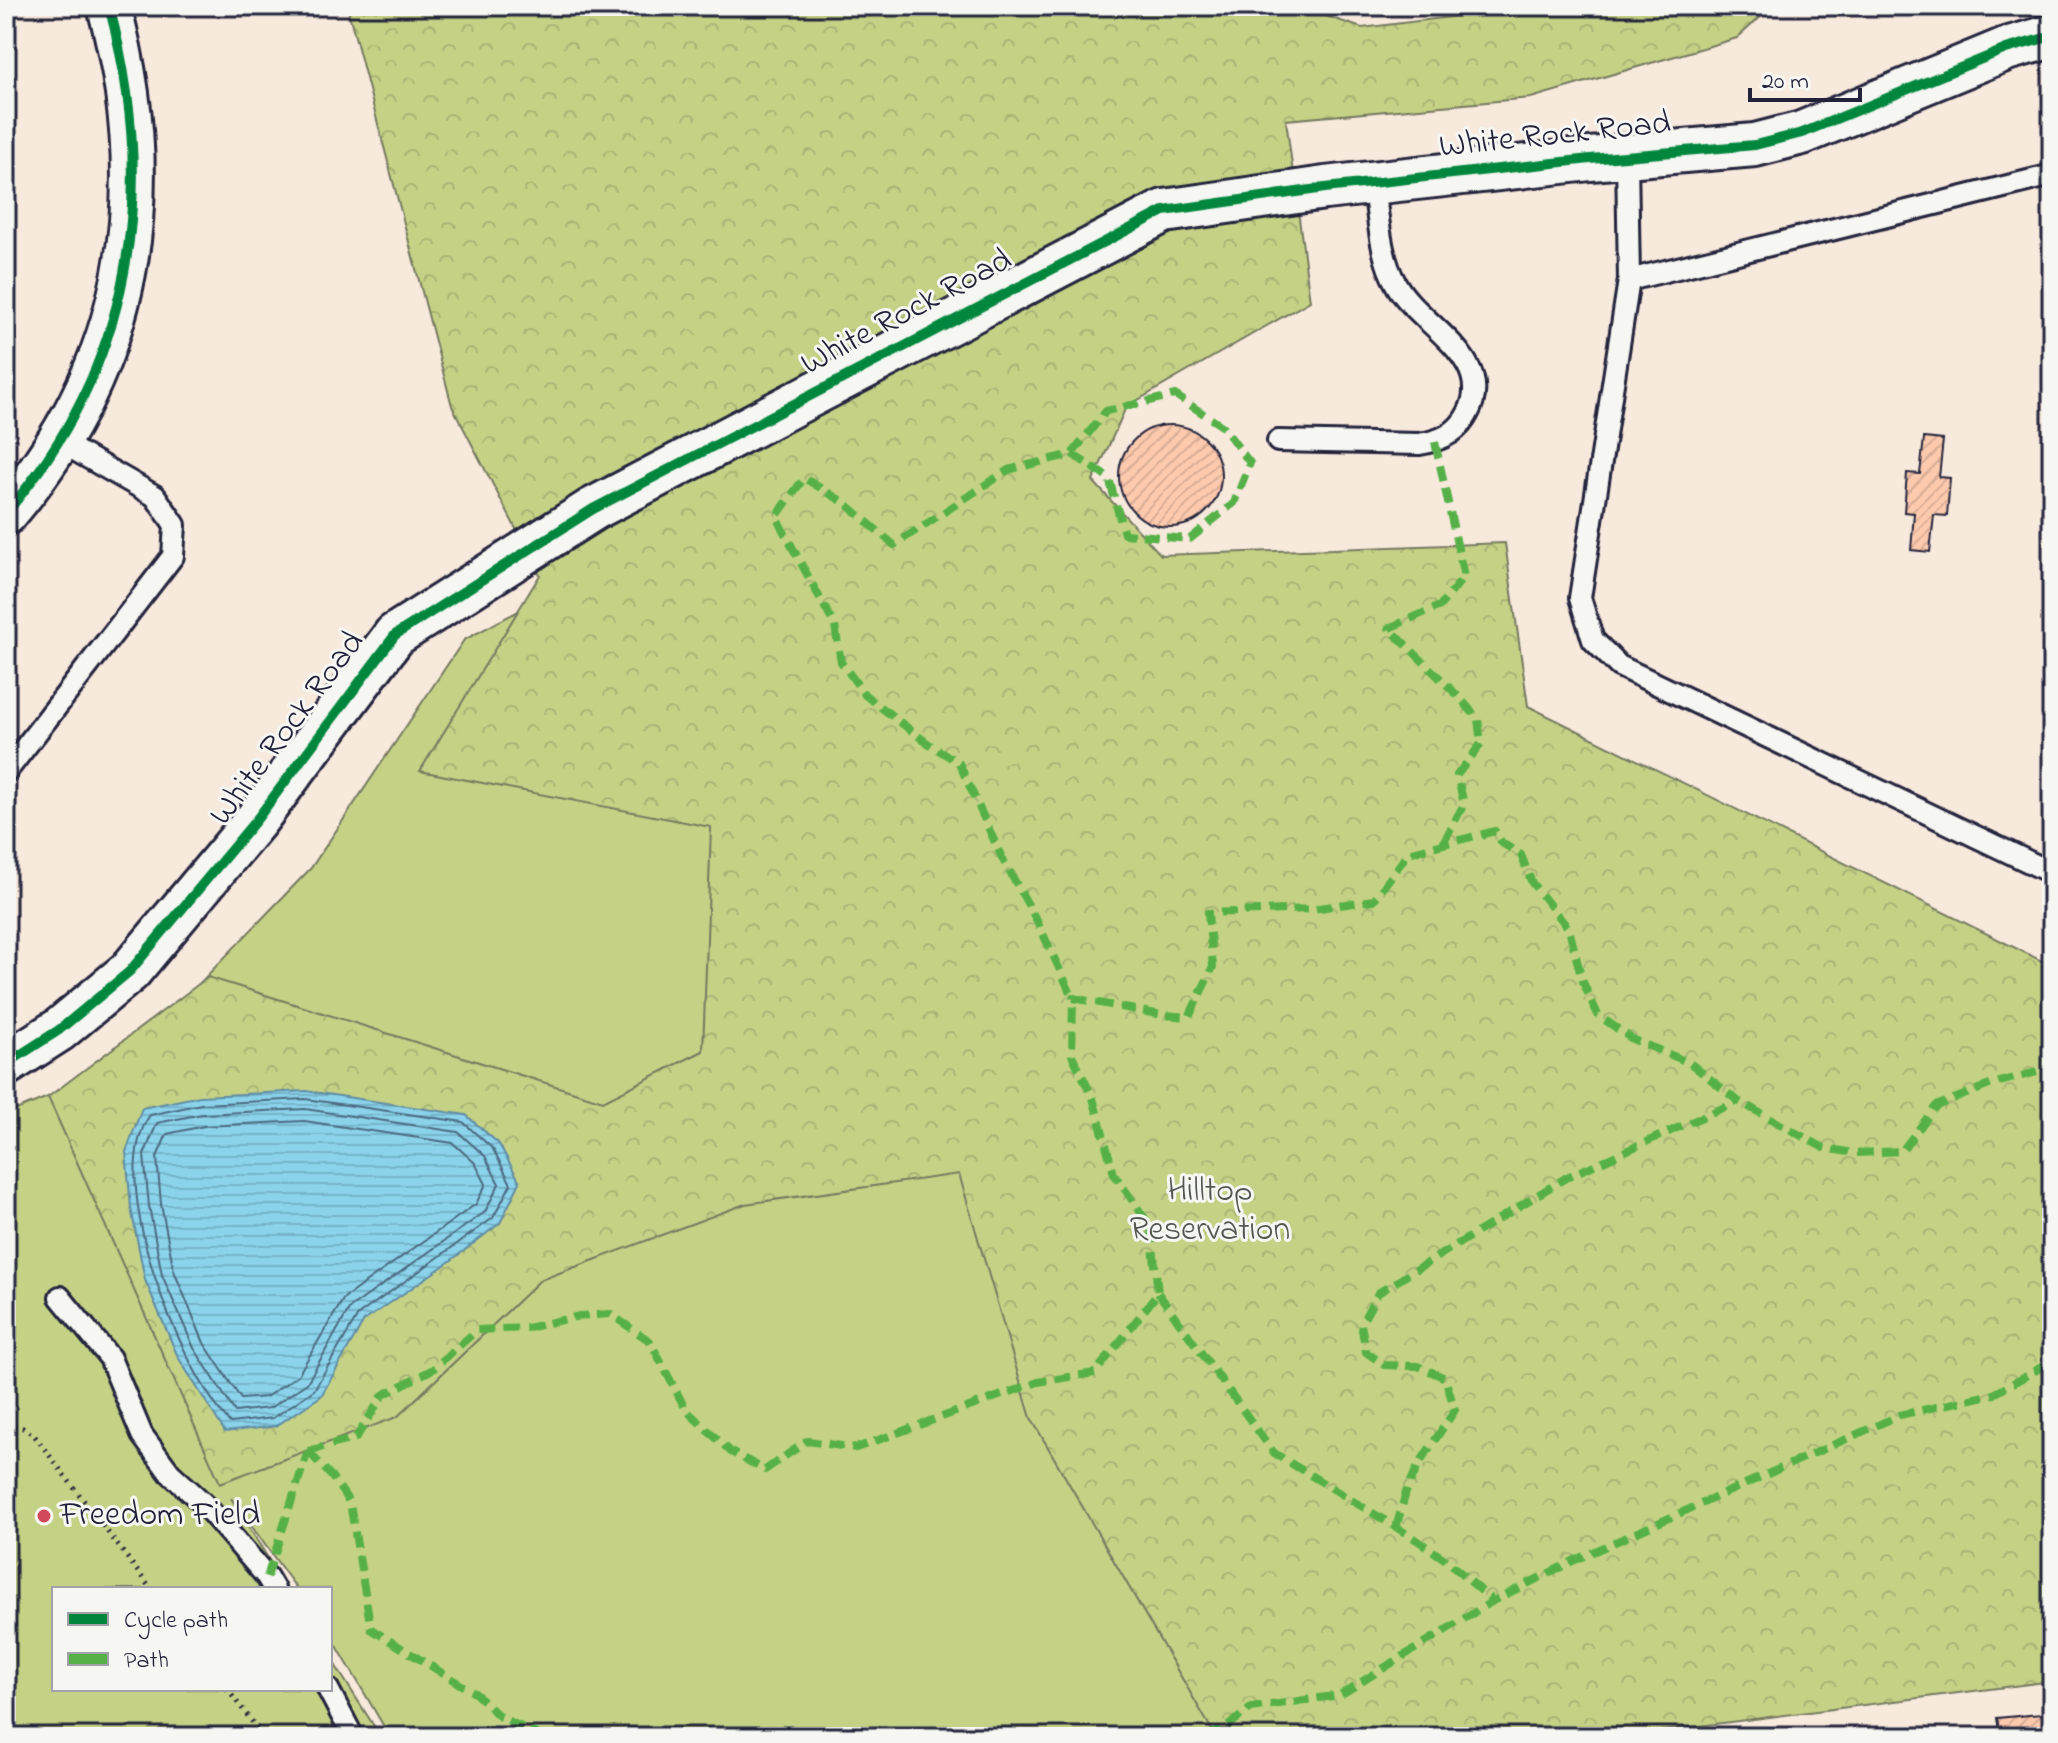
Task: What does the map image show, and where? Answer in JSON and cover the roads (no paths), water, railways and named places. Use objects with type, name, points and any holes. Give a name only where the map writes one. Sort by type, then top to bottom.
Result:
[{"type":"street","points":[[6,513],[24,493],[59,441],[83,397],[103,351],[118,303],[128,254],[134,204],[135,153],[126,78],[109,6]]},
{"type":"street","name":"White Rock Road","points":[[6,1064],[59,1030],[130,971],[257,819],[395,635],[593,509],[1164,211],[1373,183],[1755,145],[1802,133],[2006,49],[2052,36]]},
{"type":"lane","points":[[1627,157],[1629,280],[1580,598],[1593,640],[1619,666],[2052,873]]},
{"type":"lane","points":[[1629,280],[2052,175]]},
{"type":"lane","points":[[1278,441],[1435,442],[1462,423],[1471,409],[1473,381],[1463,355],[1415,311],[1404,298],[1388,268],[1373,183]]},
{"type":"lane","points":[[6,772],[173,556],[175,525],[155,496],[59,441]]},
{"type":"lane","points":[[60,1297],[110,1358],[142,1435],[170,1473],[204,1504],[273,1587]]},
{"type":"lane","points":[[329,1691],[353,1737]]},
{"type":"water","points":[[306,1091],[466,1115],[499,1144],[520,1182],[500,1223],[364,1321],[321,1396],[276,1426],[225,1432],[178,1357],[145,1280],[131,1208],[126,1152],[142,1108],[200,1096]]},
{"type":"place","name":"Freedom Field","points":[[44,1516]]},
{"type":"park label","name":"Hilltop Reservation","points":[[1210,1212]]}]
